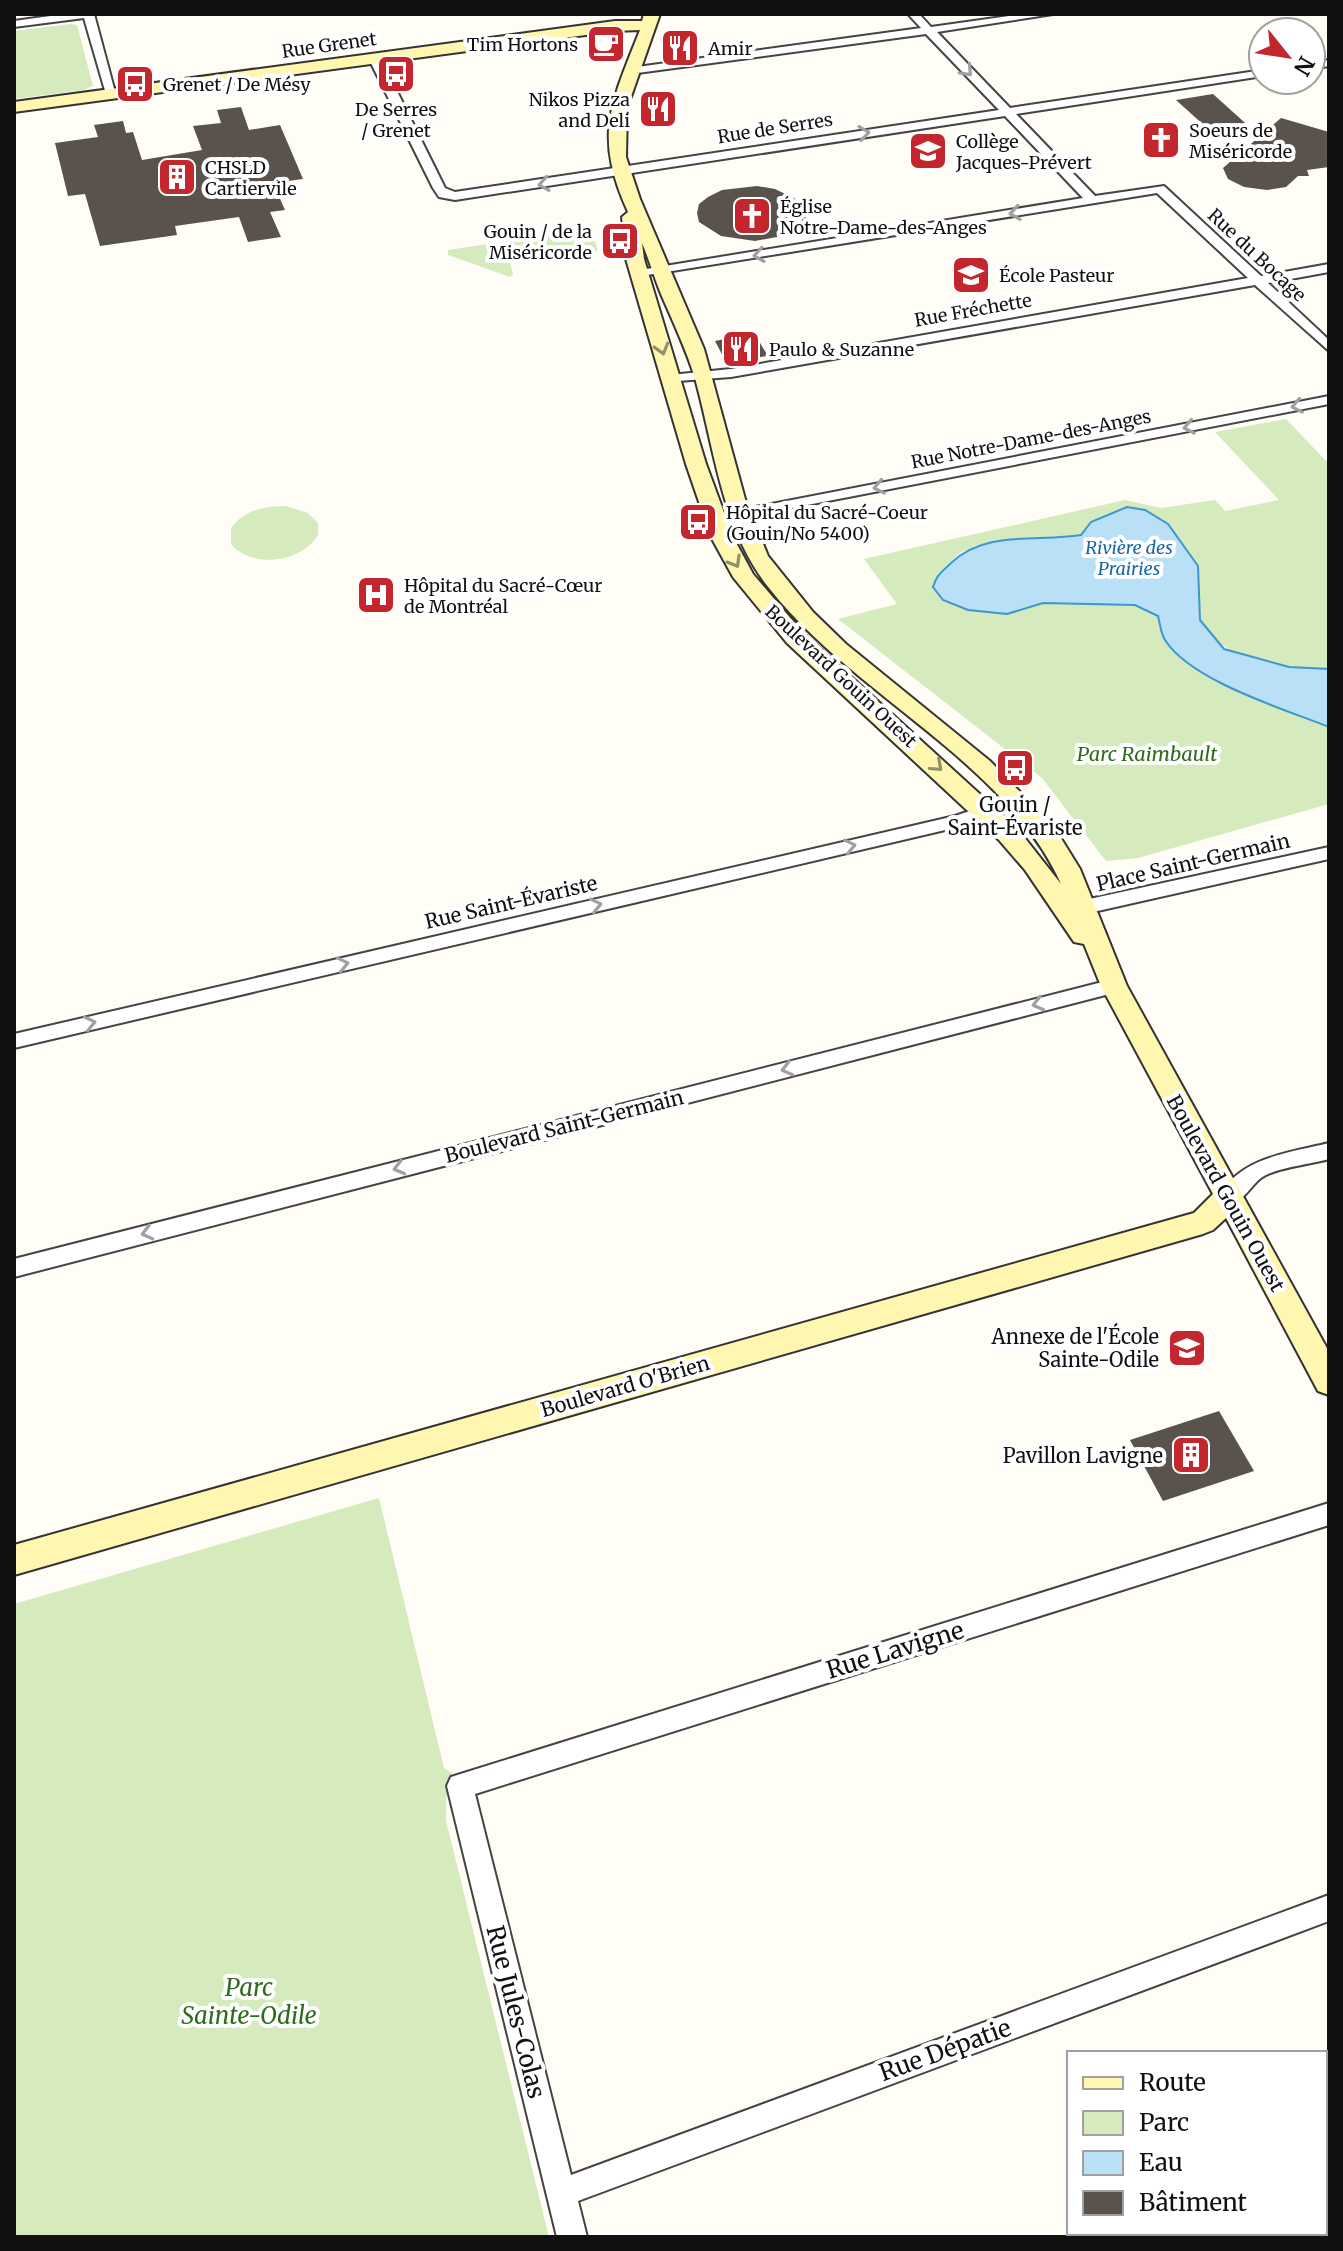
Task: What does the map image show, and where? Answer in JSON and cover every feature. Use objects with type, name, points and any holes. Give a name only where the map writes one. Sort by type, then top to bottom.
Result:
[{"type":"street","points":[[14,24],[89,14],[112,94]]},
{"type":"street","points":[[913,14],[1092,200]]},
{"type":"street","points":[[630,71],[1048,14]]},
{"type":"street","name":"Rue Grenet","points":[[14,107],[650,20]]},
{"type":"street","name":"Boulevard Gouin Ouest","points":[[650,20],[630,71],[616,124],[621,171],[630,203],[696,351],[740,514],[767,572],[787,597],[854,662],[939,731],[1017,801],[1069,868],[1075,910]]},
{"type":"street","name":"Rue de Serres","points":[[375,59],[439,188],[446,195],[467,196],[1247,75]]},
{"type":"street","name":"Rue du Bocage","points":[[1092,200],[1160,189],[1329,347]]},
{"type":"street","points":[[640,274],[1092,200]]},
{"type":"street","name":"Boulevard Gouin Ouest","points":[[630,203],[635,259],[670,379],[722,537],[755,593],[795,638],[986,812],[1075,910],[1329,1381]]},
{"type":"street","name":"Rue Fréchette","points":[[670,379],[1329,268]]},
{"type":"street","name":"Rue Notre-Dame-des-Anges","points":[[740,514],[1329,400]]},
{"type":"street","name":"Rue Saint-Évariste","points":[[14,1041],[986,812],[1017,801]]},
{"type":"street","name":"Place Saint-Germain","points":[[1075,910],[1329,853]]},
{"type":"street","name":"Boulevard Saint-Germain","points":[[14,1268],[1108,974]]},
{"type":"street","points":[[1228,1198],[1256,1170],[1329,1151]]},
{"type":"street","name":"Boulevard O'Brien","points":[[14,1560],[1203,1222],[1228,1198]]},
{"type":"street","name":"Rue Lavigne","points":[[460,1786],[1329,1514]]},
{"type":"street","name":"Rue Jules-Colas","points":[[460,1786],[572,2237]]},
{"type":"street","name":"Rue Dépatie","points":[[561,2193],[1329,1908]]},
{"type":"green space","points":[[77,25],[93,86],[84,90],[14,99],[14,31]]},
{"type":"green space","points":[[590,228],[598,251],[544,257],[545,262],[510,262],[513,275],[510,277],[448,255],[448,250]]},
{"type":"green space","name":"Parc Raimbault","points":[[1286,419],[1329,464],[1329,669],[1276,664],[1240,655],[1225,647],[1212,636],[1200,616],[1198,566],[1091,522],[1081,535],[1007,539],[961,552],[937,574],[943,600],[968,610],[1007,614],[1043,603],[1135,605],[1158,616],[1164,639],[1186,661],[1220,683],[1329,727],[1329,804],[1138,858],[1106,861],[1042,778],[838,619],[897,604],[864,559],[1125,500],[1161,508],[1215,500],[1225,511],[1279,500],[1215,432]]},
{"type":"green space","points":[[286,506],[308,513],[318,523],[318,535],[300,552],[289,557],[263,560],[240,552],[231,544],[231,528],[242,517],[263,508]]},
{"type":"green space","name":"Parc Sainte-Odile","points":[[379,1498],[444,1768],[456,1776],[446,1798],[446,1821],[549,2237],[14,2237],[14,1604]]},
{"type":"water","name":"Rivière des Prairies","points":[[1127,507],[1145,510],[1168,524],[1198,566],[1200,620],[1224,649],[1289,667],[1329,669],[1329,727],[1240,692],[1195,668],[1165,640],[1158,616],[1135,605],[1043,603],[1007,614],[968,610],[943,600],[933,587],[938,576],[951,563],[980,546],[1012,539],[1081,535],[1091,522]]},
{"type":"building","points":[[1213,94],[1254,131],[1217,137],[1176,100]]},
{"type":"building","name":"CHSLD Cartiervile","points":[[241,107],[249,130],[280,125],[303,179],[273,183],[285,210],[270,212],[281,237],[248,242],[239,217],[175,226],[177,235],[100,246],[85,194],[68,196],[55,143],[98,137],[94,125],[123,121],[126,133],[133,132],[142,160],[202,150],[193,126],[221,123],[217,110]]},
{"type":"building","points":[[1281,118],[1329,132],[1329,167],[1307,170],[1309,176],[1298,176],[1286,187],[1267,190],[1244,187],[1228,179],[1223,168]]},
{"type":"building","name":"Église Notre-Dame-des-Anges","points":[[757,186],[775,189],[802,202],[807,211],[806,220],[788,235],[755,241],[721,236],[699,222],[699,204],[708,197],[722,190]]},
{"type":"building","name":"Paulo & Suzanne","points":[[754,333],[768,356],[726,362],[715,341]]},
{"type":"building","name":"Pavillon Lavigne","points":[[1219,1411],[1254,1471],[1163,1501],[1130,1440]]},
{"type":"place","name":"Tim Hortons","points":[[606,44]]},
{"type":"place","name":"Amir","points":[[680,48]]},
{"type":"place","name":"De Serres / Grenet","points":[[396,74]]},
{"type":"place","name":"Grenet / De Mésy","points":[[135,84]]},
{"type":"place","name":"Nikos Pizza and Deli","points":[[658,109]]},
{"type":"place","name":"Soeurs de Miséricorde","points":[[1161,140]]},
{"type":"place","name":"Collège Jacques-Prévert","points":[[928,151]]},
{"type":"place","name":"CHSLD Cartiervile","points":[[177,177]]},
{"type":"place","name":"Église Notre-Dame-des-Anges","points":[[752,216]]},
{"type":"place","name":"Gouin / de la Miséricorde","points":[[620,241]]},
{"type":"place","name":"École Pasteur","points":[[971,275]]},
{"type":"place","name":"Paulo & Suzanne","points":[[741,349]]},
{"type":"place","name":"Hôpital du Sacré-Coeur (Gouin/No 5400)","points":[[698,522]]},
{"type":"place","name":"Hôpital du Sacré-Cœur de Montréal","points":[[376,595]]},
{"type":"place","name":"Gouin / Saint-Évariste","points":[[1015,768]]},
{"type":"place","name":"Annexe de l'École Sainte-Odile","points":[[1187,1348]]},
{"type":"place","name":"Pavillon Lavigne","points":[[1191,1455]]}]
